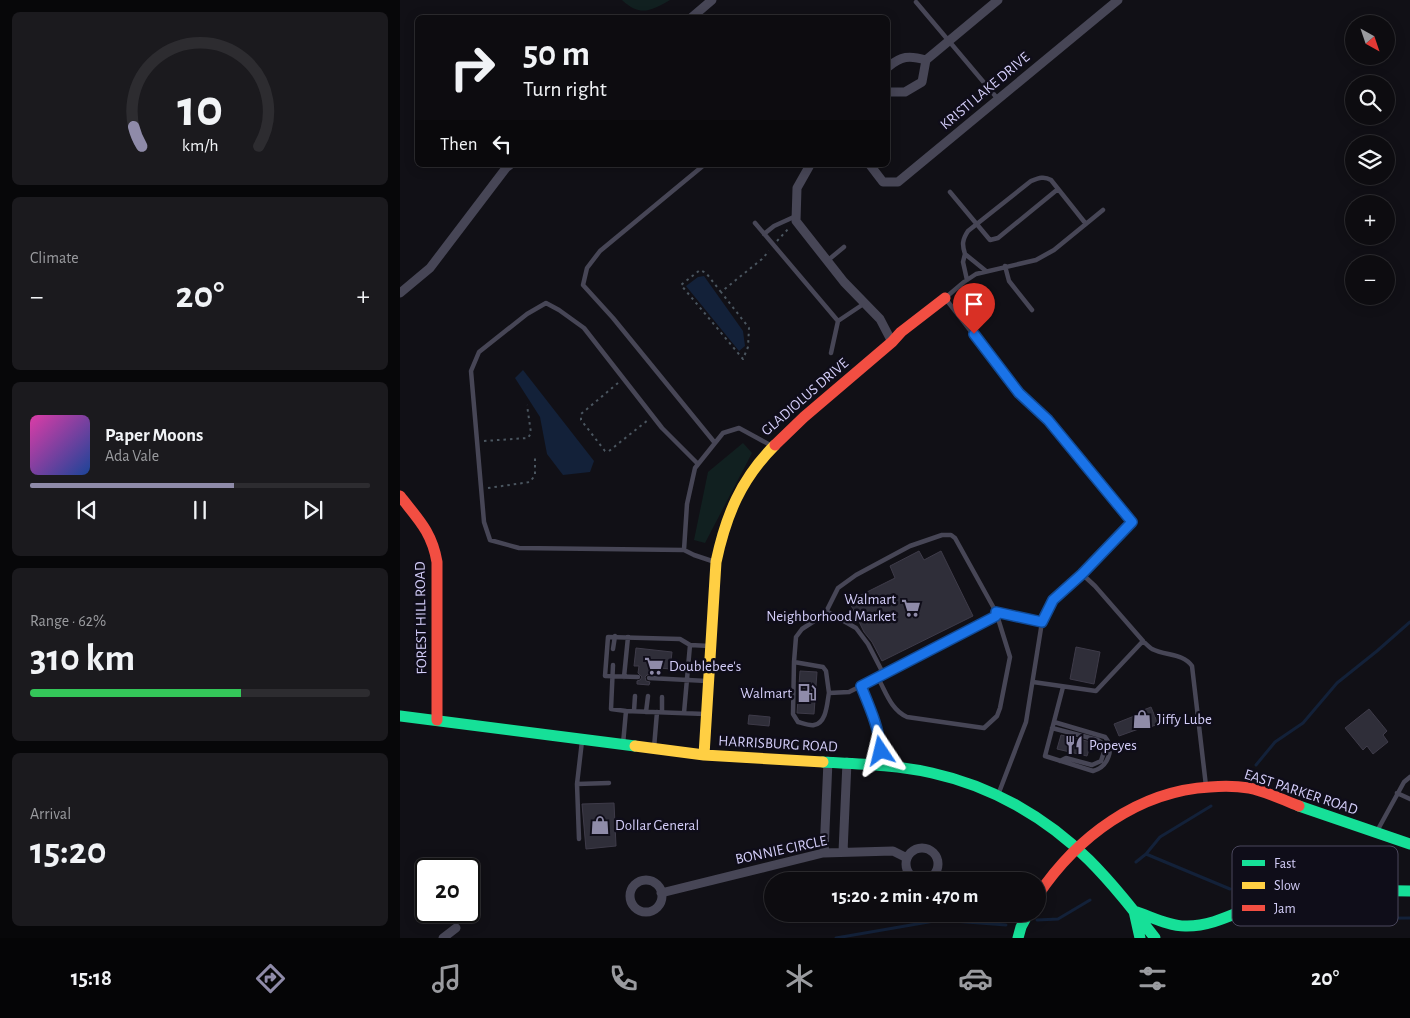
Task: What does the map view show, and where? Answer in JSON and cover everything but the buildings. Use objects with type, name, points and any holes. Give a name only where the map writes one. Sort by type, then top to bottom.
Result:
[{"type":"main road","name":"GLADIOLUS DRIVE","points":[[704,755],[716,562],[726,520],[735,500],[754,468],[788,430],[892,342],[900,332],[945,298]]},
{"type":"main road","name":"FOREST HILL ROAD","points":[[400,496],[427,530],[435,551],[437,720]]},
{"type":"main road","name":"HARRISBURG ROAD","points":[[400,716],[704,755],[848,762],[911,768],[945,775],[976,786],[1033,815],[1076,848],[1096,868],[1156,938]]},
{"type":"main road","name":"EAST PARKER ROAD","points":[[1046,884],[1076,848],[1100,827],[1146,801],[1161,795],[1206,786],[1249,788],[1410,844]]},
{"type":"main road","points":[[1140,938],[1134,911],[1186,926],[1212,921],[1232,914]]},
{"type":"main road","points":[[1187,938],[1212,921]]},
{"type":"main road","points":[[1018,938],[1024,922]]},
{"type":"street","points":[[694,15],[712,0]]},
{"type":"street","points":[[890,92],[905,92],[922,82],[926,60],[998,0]]},
{"type":"street","name":"KRISTI LAKE DRIVE","points":[[872,167],[883,182],[898,182],[1118,0]]},
{"type":"street","points":[[890,66],[902,58],[912,56],[926,60]]},
{"type":"street","points":[[400,293],[430,268],[507,167]]},
{"type":"street","points":[[806,167],[797,188],[796,218],[827,261],[880,319],[892,342]]},
{"type":"street","points":[[824,853],[828,761]]},
{"type":"street","points":[[842,852],[848,762]]},
{"type":"street","name":"BONNIE CIRCLE","points":[[661,893],[824,853],[893,851],[907,858]]},
{"type":"street","points":[[444,938],[456,928]]},
{"type":"lane","points":[[916,2],[998,98]]},
{"type":"lane","points":[[702,167],[600,251],[587,268],[582,285],[613,318],[715,443]]},
{"type":"lane","points":[[986,271],[965,254],[962,245],[964,237],[977,224],[1031,181],[1046,177],[1051,180],[1086,224]]},
{"type":"lane","points":[[950,192],[990,240],[998,238],[1058,189]]},
{"type":"lane","points":[[998,796],[1026,722],[1042,622],[1053,600],[1082,574],[1132,522],[1048,420],[1019,393],[945,298],[976,274],[1036,260],[1054,250],[1103,210]]},
{"type":"lane","points":[[764,234],[774,226],[796,218]]},
{"type":"lane","points":[[755,223],[838,321]]},
{"type":"lane","points":[[827,261],[844,247]]},
{"type":"lane","points":[[965,254],[963,262],[967,280]]},
{"type":"lane","points":[[1005,266],[1009,281],[1032,310]]},
{"type":"lane","points":[[698,464],[662,428],[584,328],[546,303],[527,314],[478,352],[471,371],[484,522],[490,540],[519,548],[684,550],[716,562]]},
{"type":"lane","points":[[831,353],[838,321],[865,303]]},
{"type":"lane","points":[[684,550],[687,504],[698,464],[723,432],[739,428],[772,446]]},
{"type":"lane","points":[[794,662],[823,667],[826,671],[829,693],[824,715],[814,725],[798,722],[793,714],[794,662],[796,637],[802,629],[825,614],[838,588],[856,575],[910,546],[942,535],[951,535],[955,538],[996,614],[1010,657],[997,716],[984,728],[907,717],[899,713],[894,707],[878,678]]},
{"type":"lane","points":[[1082,574],[1151,648],[1189,660],[1192,666],[1206,786]]},
{"type":"lane","points":[[826,611],[856,628],[868,644],[884,675]]},
{"type":"lane","points":[[829,693],[849,692],[996,614],[1042,622]]},
{"type":"lane","points":[[614,649],[615,636]]},
{"type":"lane","points":[[636,684],[637,677],[605,676],[608,637],[680,639],[690,645],[711,646]]},
{"type":"lane","points":[[624,677],[628,637]]},
{"type":"lane","points":[[1033,682],[1096,691],[1143,641]]},
{"type":"lane","points":[[684,713],[690,645]]},
{"type":"lane","points":[[613,665],[611,709],[707,714]]},
{"type":"lane","points":[[649,678],[709,681]]},
{"type":"lane","points":[[663,686],[664,678]]},
{"type":"lane","points":[[861,686],[880,737],[882,765]]},
{"type":"lane","points":[[1054,722],[1105,737],[1110,743],[1110,752],[1108,759],[1100,769],[1093,771],[1045,756],[1063,687]]},
{"type":"lane","points":[[634,711],[635,696]]},
{"type":"lane","points":[[646,712],[648,696]]},
{"type":"lane","points":[[654,749],[662,697]]},
{"type":"lane","points":[[623,745],[626,711]]},
{"type":"lane","points":[[1052,728],[1098,740],[1105,749],[1102,760],[1092,765],[1066,758],[1060,760]]},
{"type":"lane","points":[[579,839],[577,784],[582,740]]},
{"type":"lane","points":[[1376,833],[1404,782],[1410,776]]},
{"type":"lane","points":[[577,784],[609,783]]},
{"type":"lane","points":[[1398,793],[1410,799]]},
{"type":"path","points":[[721,292],[762,259],[796,218]]},
{"type":"path","points":[[700,270],[706,273],[721,292],[749,328],[748,347],[743,359],[681,285],[700,270]]},
{"type":"path","points":[[623,378],[581,414],[581,420],[605,451],[609,451],[653,416]]},
{"type":"path","points":[[477,442],[528,438],[531,433],[527,405]]},
{"type":"path","points":[[481,489],[530,482],[535,475],[535,456]]},
{"type":"shaded area","points":[[622,0],[670,0],[651,9],[640,10],[634,9]]},
{"type":"shaded area","points":[[743,443],[752,453],[705,543],[694,540],[708,472]]},
{"type":"water","points":[[704,276],[743,331],[745,346],[739,351],[686,286],[698,277]]},
{"type":"water","points":[[523,370],[594,461],[590,472],[563,475],[547,454],[540,417],[515,378]]},
{"type":"waterway","points":[[1256,765],[1275,742],[1303,723],[1337,683],[1410,622]]},
{"type":"waterway","points":[[1136,862],[1146,854],[1160,837],[1211,806]]},
{"type":"waterway","points":[[1146,854],[1230,889]]},
{"type":"waterway","points":[[1046,920],[1058,919],[1090,900]]},
{"type":"waterway","points":[[1398,918],[1410,918]]},
{"type":"waterway","points":[[836,938],[940,920],[1006,925]]},
{"type":"traffic: fast","points":[[400,716],[635,746]]},
{"type":"traffic: fast","points":[[823,762],[864,764],[932,773],[975,786],[1016,805],[1055,830],[1089,860],[1115,888],[1155,938]]},
{"type":"traffic: fast","points":[[1299,806],[1410,844]]},
{"type":"traffic: fast","points":[[1398,891],[1410,891]]},
{"type":"traffic: fast","points":[[1134,911],[1172,924],[1185,926],[1210,923],[1232,915]]},
{"type":"traffic: fast","points":[[1134,911],[1140,938]]},
{"type":"traffic: fast","points":[[1018,938],[1024,922]]},
{"type":"traffic: slow","points":[[704,755],[716,562],[730,513],[744,485],[763,458],[775,445]]},
{"type":"traffic: slow","points":[[635,746],[704,755],[823,762]]},
{"type":"traffic: jam","points":[[775,445],[901,332],[945,298]]},
{"type":"traffic: jam","points":[[400,496],[428,534],[437,562],[437,720]]},
{"type":"traffic: jam","points":[[1046,884],[1071,854],[1091,836],[1134,808],[1158,797],[1184,790],[1234,787],[1262,791],[1299,806]]},
{"type":"place","name":"Walmart Neighborhood Market","points":[[911,608]]},
{"type":"place","name":"Doublebee's","points":[[654,666]]},
{"type":"place","name":"Walmart","points":[[807,693]]},
{"type":"place","name":"Jiffy Lube","points":[[1142,719]]},
{"type":"place","name":"Popeyes","points":[[1074,745]]},
{"type":"place","name":"Dollar General","points":[[600,825]]},
{"type":"route","points":[[881,751],[880,737],[861,686],[996,616],[996,612],[1042,622],[1053,600],[1082,574],[1132,522],[1048,420],[1019,393],[974,334]]}]
